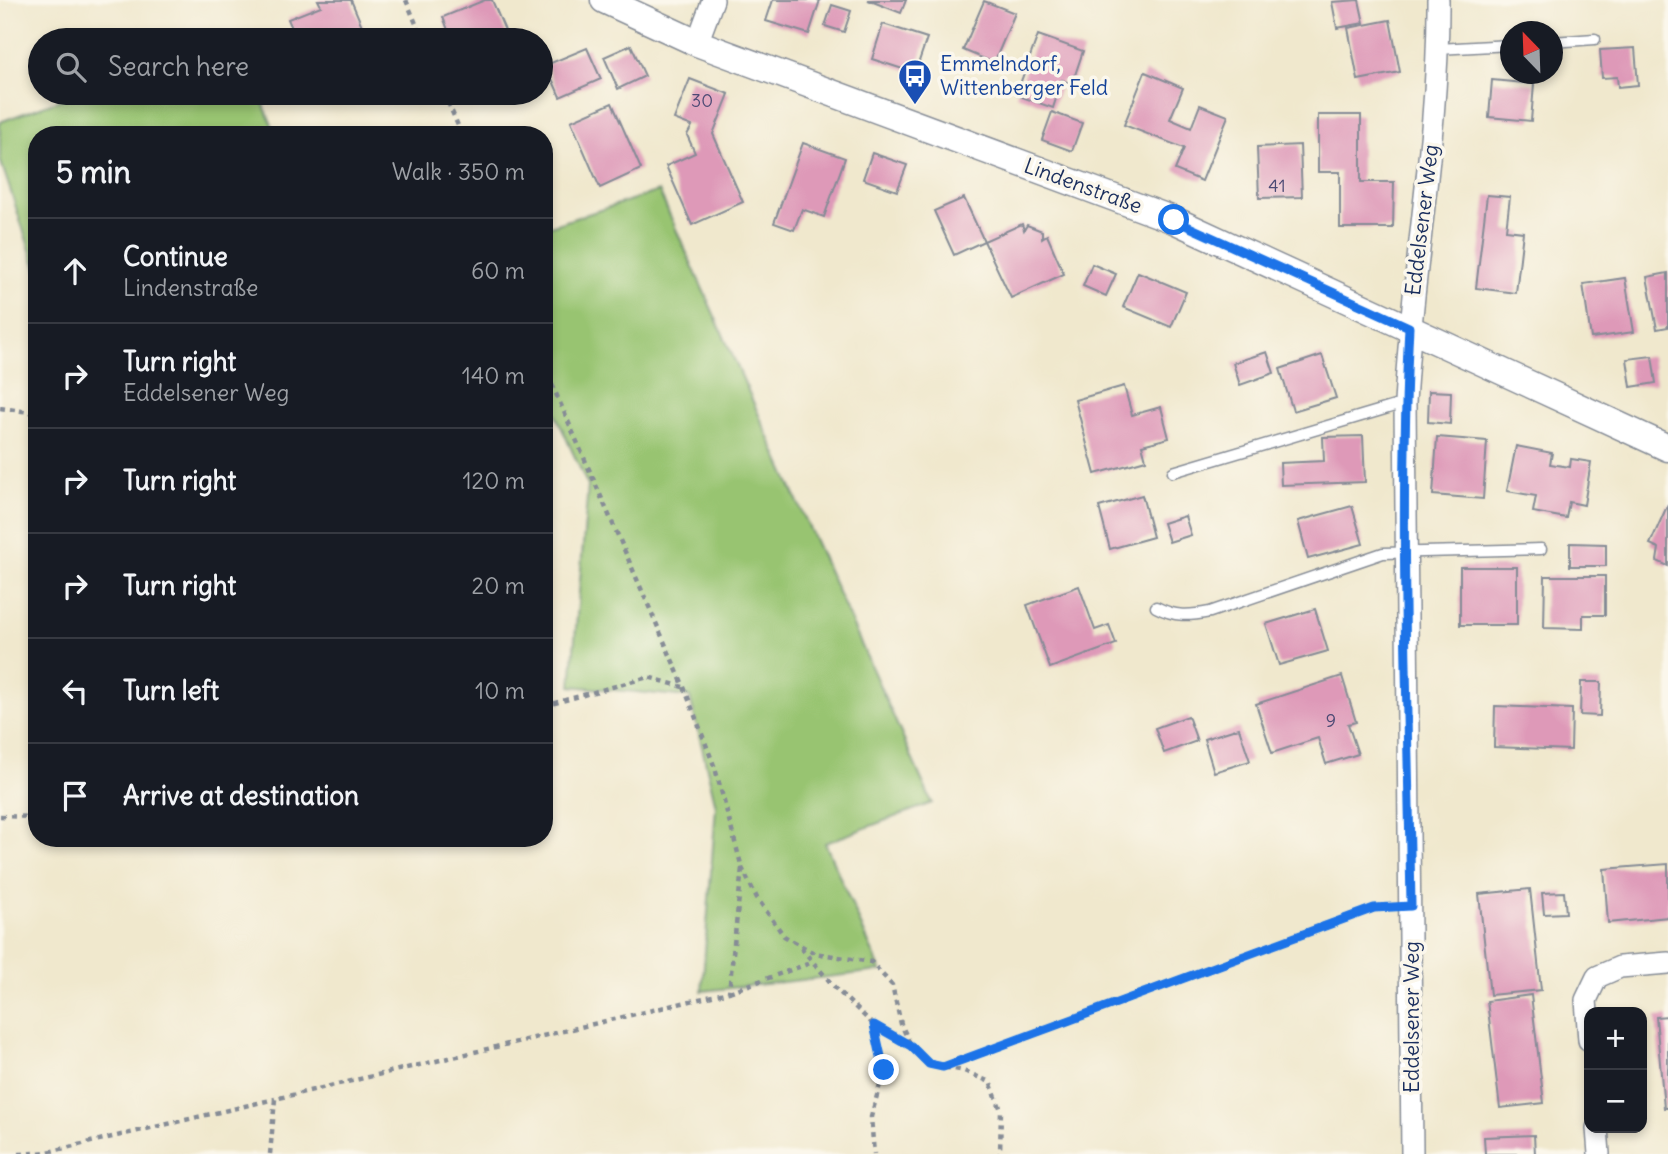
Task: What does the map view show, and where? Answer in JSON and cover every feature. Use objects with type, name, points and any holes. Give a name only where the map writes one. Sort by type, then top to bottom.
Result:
[{"type":"street","name":"Lindenstraße","points":[[604,0],[631,8],[697,43],[1174,220],[1668,448]]},
{"type":"street","points":[[697,43],[713,0]]},
{"type":"street","name":"Eddelsener Weg","points":[[1412,1154],[1405,403],[1409,327],[1434,119],[1438,0]]},
{"type":"street","points":[[1587,1007],[1586,1000],[1597,977],[1619,967],[1668,963]]},
{"type":"street","points":[[1597,1133],[1599,1154]]},
{"type":"lane","points":[[1563,41],[1595,39]]},
{"type":"lane","points":[[1438,49],[1500,46]]},
{"type":"lane","points":[[1173,472],[1405,403]]},
{"type":"lane","points":[[1156,607],[1171,615],[1210,612],[1383,553],[1541,549]]},
{"type":"path","points":[[406,0],[417,28]]},
{"type":"path","points":[[449,105],[458,126]]},
{"type":"path","points":[[553,387],[684,687],[715,768],[741,868],[757,898],[784,936],[814,953],[871,962],[892,985],[901,1024],[911,1046]]},
{"type":"path","points":[[0,408],[28,412]]},
{"type":"path","points":[[553,703],[648,677],[684,687]]},
{"type":"path","points":[[0,816],[28,817]]},
{"type":"path","points":[[729,992],[741,868]]},
{"type":"path","points":[[943,1067],[1374,908],[1411,906]]},
{"type":"path","points":[[798,944],[874,1025],[911,1046],[929,1064],[990,1082],[1001,1110],[1000,1154]]},
{"type":"path","points":[[19,1154],[48,1152],[729,992],[813,961]]},
{"type":"path","points":[[874,1025],[884,1070],[871,1117],[874,1154]]},
{"type":"path","points":[[270,1154],[275,1099]]},
{"type":"green space","points":[[46,105],[264,105],[272,126],[28,126],[28,244],[0,159],[0,122]]},
{"type":"green space","points":[[659,191],[932,803],[825,843],[881,971],[702,991],[716,806],[690,697],[571,686],[588,486],[553,409],[553,225]]},
{"type":"building","points":[[318,0],[351,0],[363,28],[292,28],[288,19],[321,6]]},
{"type":"building","points":[[485,0],[492,0],[504,28],[447,28],[443,17]]},
{"type":"building","points":[[773,0],[820,0],[809,34],[766,21]]},
{"type":"building","points":[[868,0],[906,0],[901,13]]},
{"type":"building","points":[[1359,0],[1364,23],[1337,28],[1332,2]]},
{"type":"building","points":[[984,1],[1015,13],[994,63],[963,50]]},
{"type":"building","points":[[832,5],[851,11],[844,32],[825,26]]},
{"type":"building","points":[[1390,20],[1400,72],[1358,80],[1348,28]]},
{"type":"building","points":[[883,24],[927,38],[915,73],[872,59]]},
{"type":"building","points":[[1038,35],[1083,51],[1072,84],[1062,80],[1053,108],[1016,95]]},
{"type":"building","points":[[631,45],[645,76],[618,89],[604,57]]},
{"type":"building","points":[[587,48],[601,79],[560,97],[553,81],[553,62]]},
{"type":"building","points":[[1635,48],[1638,85],[1618,87],[1617,77],[1602,78],[1600,50]]},
{"type":"building","points":[[1145,72],[1183,88],[1170,119],[1191,128],[1200,105],[1228,116],[1202,181],[1175,170],[1184,148],[1124,125]]},
{"type":"building","points":[[690,79],[729,94],[713,134],[743,202],[692,225],[666,166],[695,153],[687,135],[692,126],[674,119]]},
{"type":"building","points":[[1492,80],[1500,81],[1500,84],[1534,84],[1531,121],[1489,117]]},
{"type":"building","points":[[612,103],[641,169],[600,188],[571,121]]},
{"type":"building","points":[[1052,112],[1082,123],[1072,151],[1042,140]]},
{"type":"building","points":[[1318,115],[1361,115],[1361,182],[1394,182],[1393,228],[1340,228],[1340,172],[1318,172]]},
{"type":"building","points":[[803,143],[845,158],[824,217],[802,209],[794,230],[774,223]]},
{"type":"building","points":[[1300,145],[1302,197],[1259,198],[1257,147]]},
{"type":"building","points":[[872,153],[907,165],[897,191],[863,179]]},
{"type":"building","points":[[1487,195],[1510,197],[1506,230],[1523,232],[1516,293],[1476,288]]},
{"type":"building","points":[[964,198],[984,241],[954,255],[934,211]]},
{"type":"building","points":[[1022,224],[1024,230],[1027,225],[1042,231],[1042,238],[1047,235],[1064,274],[1011,298],[984,241]]},
{"type":"building","points":[[1092,264],[1116,274],[1106,296],[1083,286]]},
{"type":"building","points":[[1138,272],[1186,292],[1171,327],[1123,307]]},
{"type":"building","points":[[1668,273],[1668,327],[1657,329],[1647,277]]},
{"type":"building","points":[[1625,278],[1634,332],[1591,338],[1583,284]]},
{"type":"building","points":[[1267,352],[1274,373],[1240,385],[1233,363]]},
{"type":"building","points":[[1322,355],[1336,398],[1293,411],[1280,369]]},
{"type":"building","points":[[1652,356],[1656,383],[1631,387],[1627,359]]},
{"type":"building","points":[[1124,386],[1132,415],[1161,407],[1169,438],[1142,445],[1146,460],[1095,474],[1075,400]]},
{"type":"building","points":[[1429,391],[1451,392],[1450,424],[1428,422]]},
{"type":"building","points":[[1363,436],[1365,482],[1281,485],[1280,463],[1324,461],[1323,437]]},
{"type":"building","points":[[1437,437],[1487,441],[1483,499],[1433,495]]},
{"type":"building","points":[[1516,446],[1552,453],[1550,464],[1570,467],[1571,459],[1591,462],[1584,505],[1569,502],[1566,518],[1533,512],[1536,496],[1507,491]]},
{"type":"building","points":[[1142,495],[1153,537],[1110,549],[1099,507]]},
{"type":"building","points":[[1668,504],[1668,566],[1657,561],[1659,548],[1650,544]]},
{"type":"building","points":[[1352,506],[1363,544],[1308,559],[1298,521]]},
{"type":"building","points":[[1185,516],[1191,535],[1169,542],[1163,523]]},
{"type":"building","points":[[1570,543],[1606,544],[1606,566],[1570,566]]},
{"type":"building","points":[[1460,567],[1517,567],[1517,625],[1460,625]]},
{"type":"building","points":[[1545,576],[1605,576],[1605,615],[1583,615],[1583,629],[1544,628]]},
{"type":"building","points":[[1079,586],[1095,630],[1109,625],[1116,644],[1050,668],[1027,605]]},
{"type":"building","points":[[1315,609],[1328,651],[1279,665],[1266,624]]},
{"type":"building","points":[[1342,676],[1356,722],[1348,724],[1358,754],[1326,764],[1318,738],[1272,753],[1256,704]]},
{"type":"building","points":[[1581,682],[1601,682],[1600,716],[1580,715]]},
{"type":"building","points":[[1495,706],[1572,709],[1571,750],[1494,747]]},
{"type":"building","points":[[1188,716],[1197,741],[1164,753],[1155,728]]},
{"type":"building","points":[[1239,728],[1250,761],[1214,772],[1204,739]]},
{"type":"building","points":[[1668,864],[1668,917],[1608,923],[1604,869]]},
{"type":"building","points":[[1530,889],[1541,990],[1490,995],[1479,894]]},
{"type":"building","points":[[1564,892],[1566,913],[1544,914],[1542,893]]},
{"type":"building","points":[[1531,995],[1544,1103],[1500,1108],[1487,1001]]},
{"type":"building","points":[[1668,1016],[1668,1108],[1664,1108],[1656,1017]]},
{"type":"building","points":[[1534,1135],[1535,1154],[1485,1154],[1484,1137]]},
{"type":"place","name":"Emmelndorf, Wittenberger Feld","points":[[915,106]]},
{"type":"route","points":[[884,1070],[874,1025],[911,1046],[929,1064],[943,1067],[1374,908],[1411,906],[1405,403],[1409,327],[1174,220]]}]
